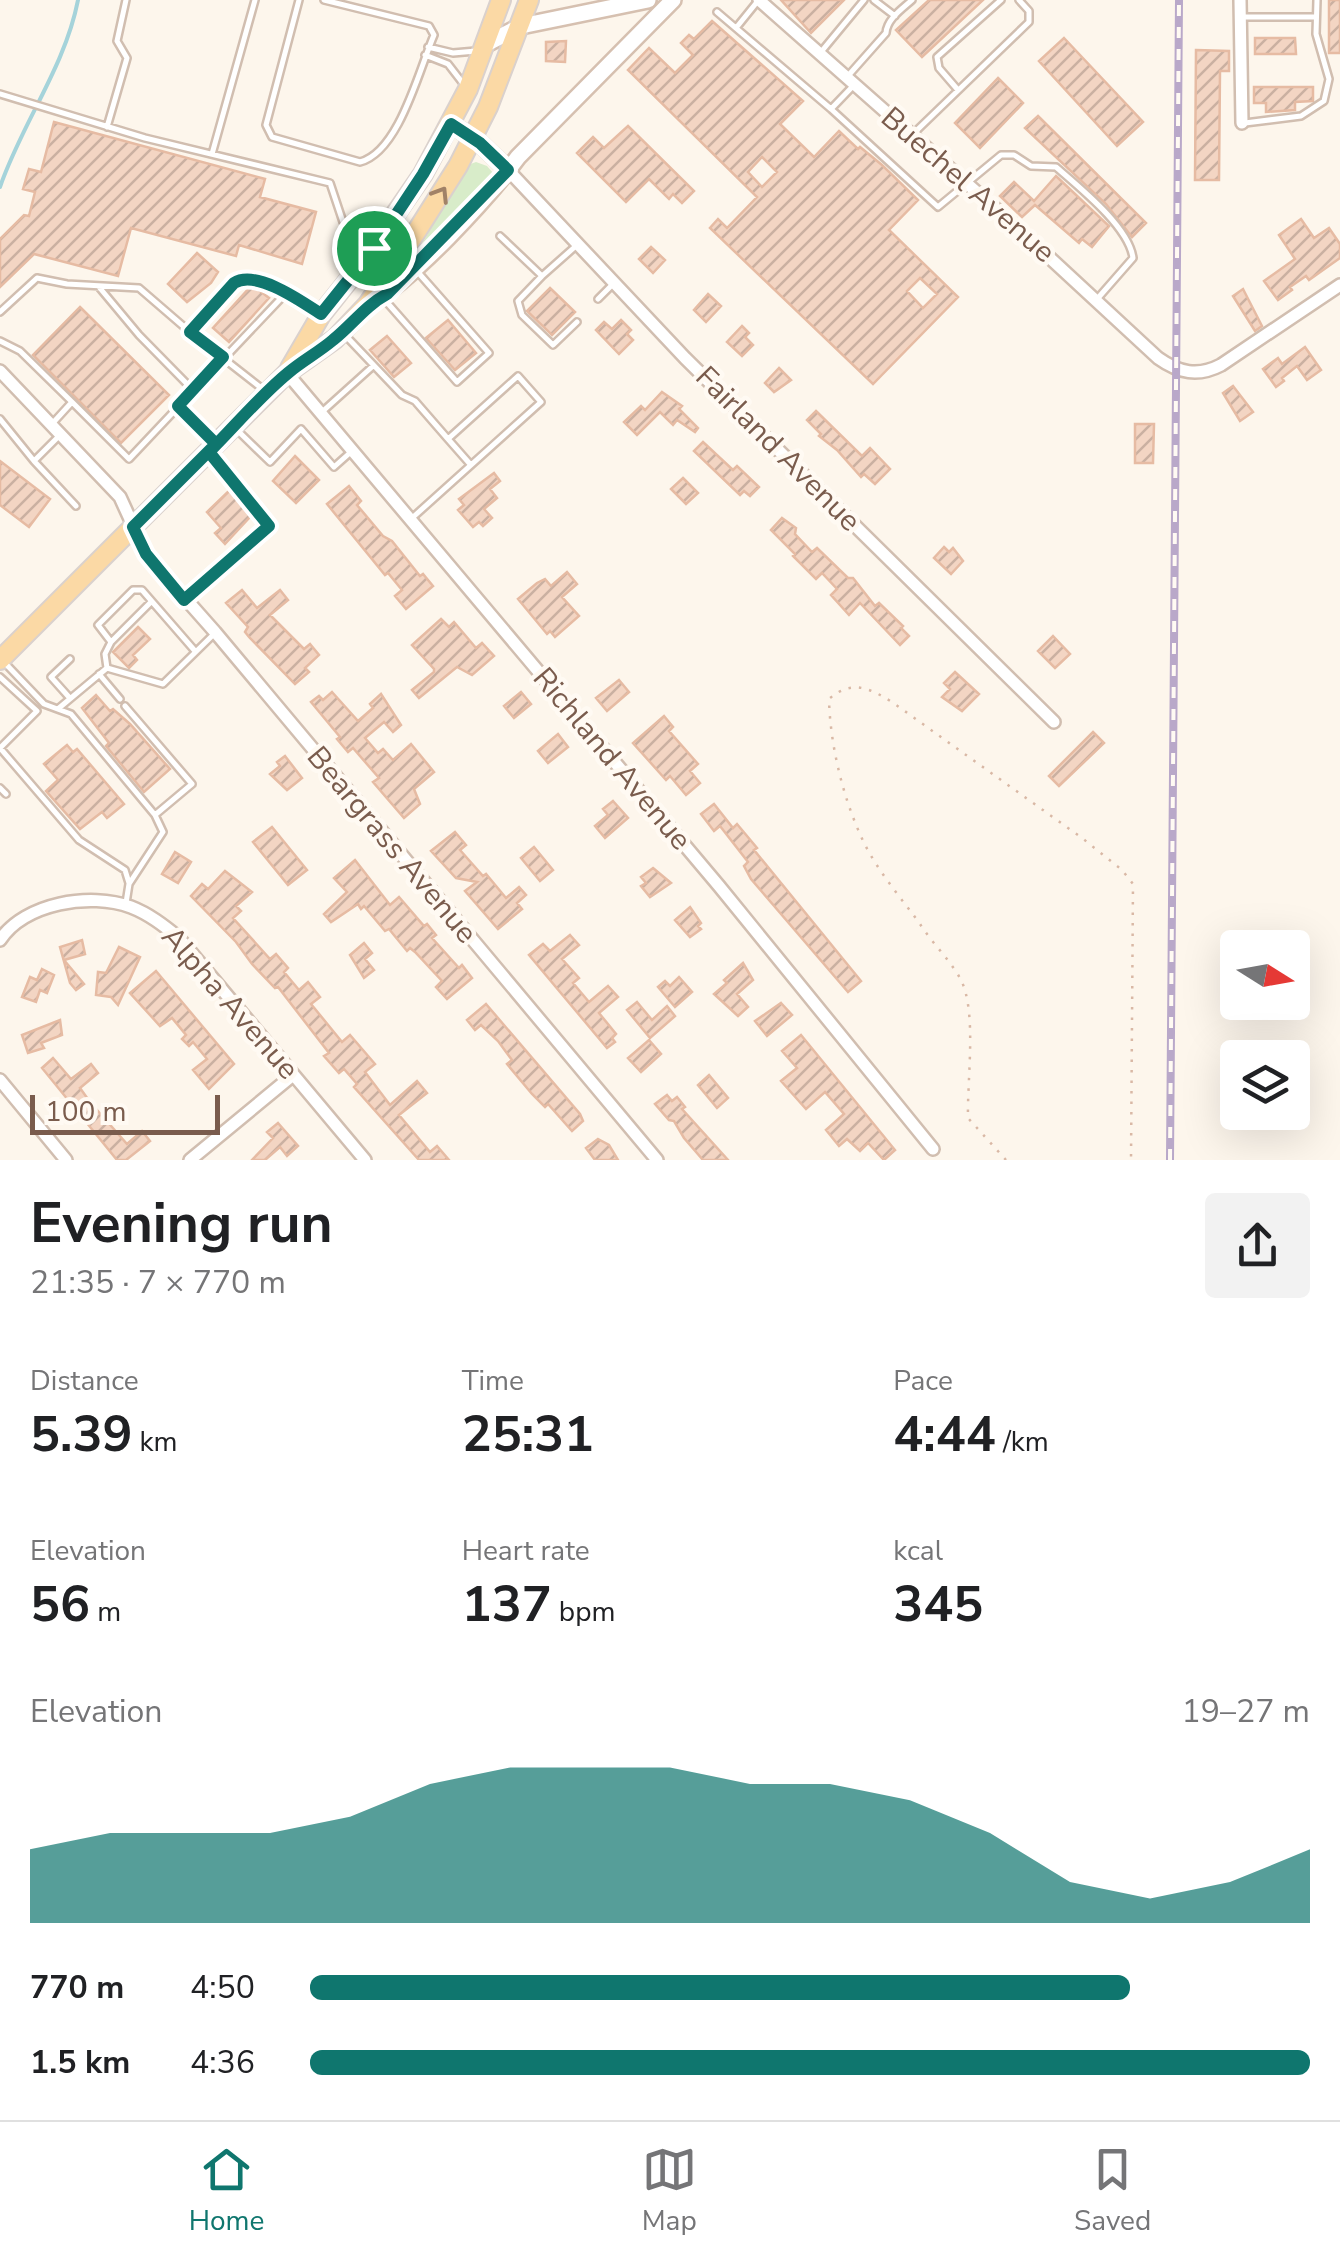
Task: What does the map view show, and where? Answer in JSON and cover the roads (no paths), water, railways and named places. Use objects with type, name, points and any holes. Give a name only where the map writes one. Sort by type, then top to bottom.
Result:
[{"type":"main road","points":[[288,373],[321,314],[374,248],[423,174],[468,88],[501,0]]},
{"type":"main road","points":[[375,300],[472,138],[529,0]]},
{"type":"main road","points":[[485,47],[521,26],[648,0]]},
{"type":"main road","points":[[0,660],[288,373],[414,268],[673,0]]},
{"type":"main road","points":[[451,124],[508,170]]},
{"type":"main road","points":[[321,314],[342,331]]},
{"type":"street","name":"Buechel Avenue","points":[[759,0],[1158,358],[1177,370],[1207,372],[1222,365],[1340,285]]},
{"type":"street","points":[[1240,0],[1242,123]]},
{"type":"street","name":"Fairland Avenue","points":[[508,170],[685,358],[1054,722]]},
{"type":"street","name":"Beargrass Avenue","points":[[0,371],[120,498],[146,554],[216,632],[657,1160]]},
{"type":"street","name":"Richland Avenue","points":[[288,373],[719,886],[932,1149]]},
{"type":"street","name":"Alpha Avenue","points":[[5,922],[66,904],[105,901],[151,918],[178,938],[364,1160]]},
{"type":"street","points":[[0,940],[5,922]]},
{"type":"street","points":[[190,1160],[293,1075]]},
{"type":"street","points":[[0,1080],[66,1160]]},
{"type":"lane","points":[[107,127],[127,58],[116,41],[126,0]]},
{"type":"lane","points":[[212,154],[255,0]]},
{"type":"lane","points":[[299,0],[266,125],[272,137],[360,162],[374,158],[393,135],[434,35],[429,26],[324,0]]},
{"type":"lane","points":[[736,28],[759,0]]},
{"type":"lane","points":[[819,54],[864,0]]},
{"type":"lane","points":[[874,0],[895,16]]},
{"type":"lane","points":[[831,109],[886,33],[886,27],[912,0]]},
{"type":"lane","points":[[958,90],[939,68],[938,57],[1001,0]]},
{"type":"lane","points":[[912,135],[1029,22],[1029,11],[1019,0]]},
{"type":"lane","points":[[1242,123],[1288,120],[1314,110],[1328,92],[1327,66],[1316,34],[1316,0]]},
{"type":"lane","points":[[717,12],[938,207],[1001,155],[1014,154],[1031,166],[1056,167],[1131,244],[1133,258],[1096,301]]},
{"type":"lane","points":[[1241,17],[1316,17]]},
{"type":"lane","points":[[428,48],[453,53],[485,47]]},
{"type":"lane","points":[[425,55],[448,64],[468,88]]},
{"type":"lane","points":[[1327,66],[1340,65]]},
{"type":"lane","points":[[0,94],[107,127],[330,184],[343,222],[374,248]]},
{"type":"lane","points":[[500,236],[542,276]]},
{"type":"lane","points":[[577,245],[518,301],[522,315],[552,346],[577,322]]},
{"type":"lane","points":[[375,300],[456,382],[489,353],[414,268]]},
{"type":"lane","points":[[0,312],[36,278],[139,288],[268,392]]},
{"type":"lane","points":[[190,332],[242,278],[252,278],[286,293],[321,314]]},
{"type":"lane","points":[[598,300],[614,283]]},
{"type":"lane","points":[[100,287],[139,336],[193,390]]},
{"type":"lane","points":[[0,341],[20,351],[129,459],[286,293]]},
{"type":"lane","points":[[342,331],[402,395],[415,401],[470,464]]},
{"type":"lane","points":[[320,412],[374,366]]},
{"type":"lane","points":[[411,519],[541,402],[518,376],[448,439]]},
{"type":"lane","points":[[34,460],[72,402]]},
{"type":"lane","points":[[178,406],[269,526],[184,600]]},
{"type":"lane","points":[[0,418],[76,506]]},
{"type":"lane","points":[[234,427],[270,462],[301,429],[334,468],[352,451]]},
{"type":"lane","points":[[110,642],[98,625],[134,590],[142,590],[195,651]]},
{"type":"lane","points":[[107,668],[105,654],[110,642],[152,602]]},
{"type":"lane","points":[[59,708],[107,668],[162,684],[216,632]]},
{"type":"lane","points":[[68,697],[51,677],[70,659]]},
{"type":"lane","points":[[0,660],[44,704],[71,714],[154,815],[163,832],[129,884],[125,906]]},
{"type":"lane","points":[[99,674],[120,699]]},
{"type":"lane","points":[[0,678],[37,711]]},
{"type":"lane","points":[[44,704],[0,748],[80,840],[125,870],[129,884]]},
{"type":"lane","points":[[125,706],[192,784],[154,815]]},
{"type":"waterway","points":[[0,187],[53,72],[78,0]]},
{"type":"railway","points":[[1170,1160],[1179,0]]}]
